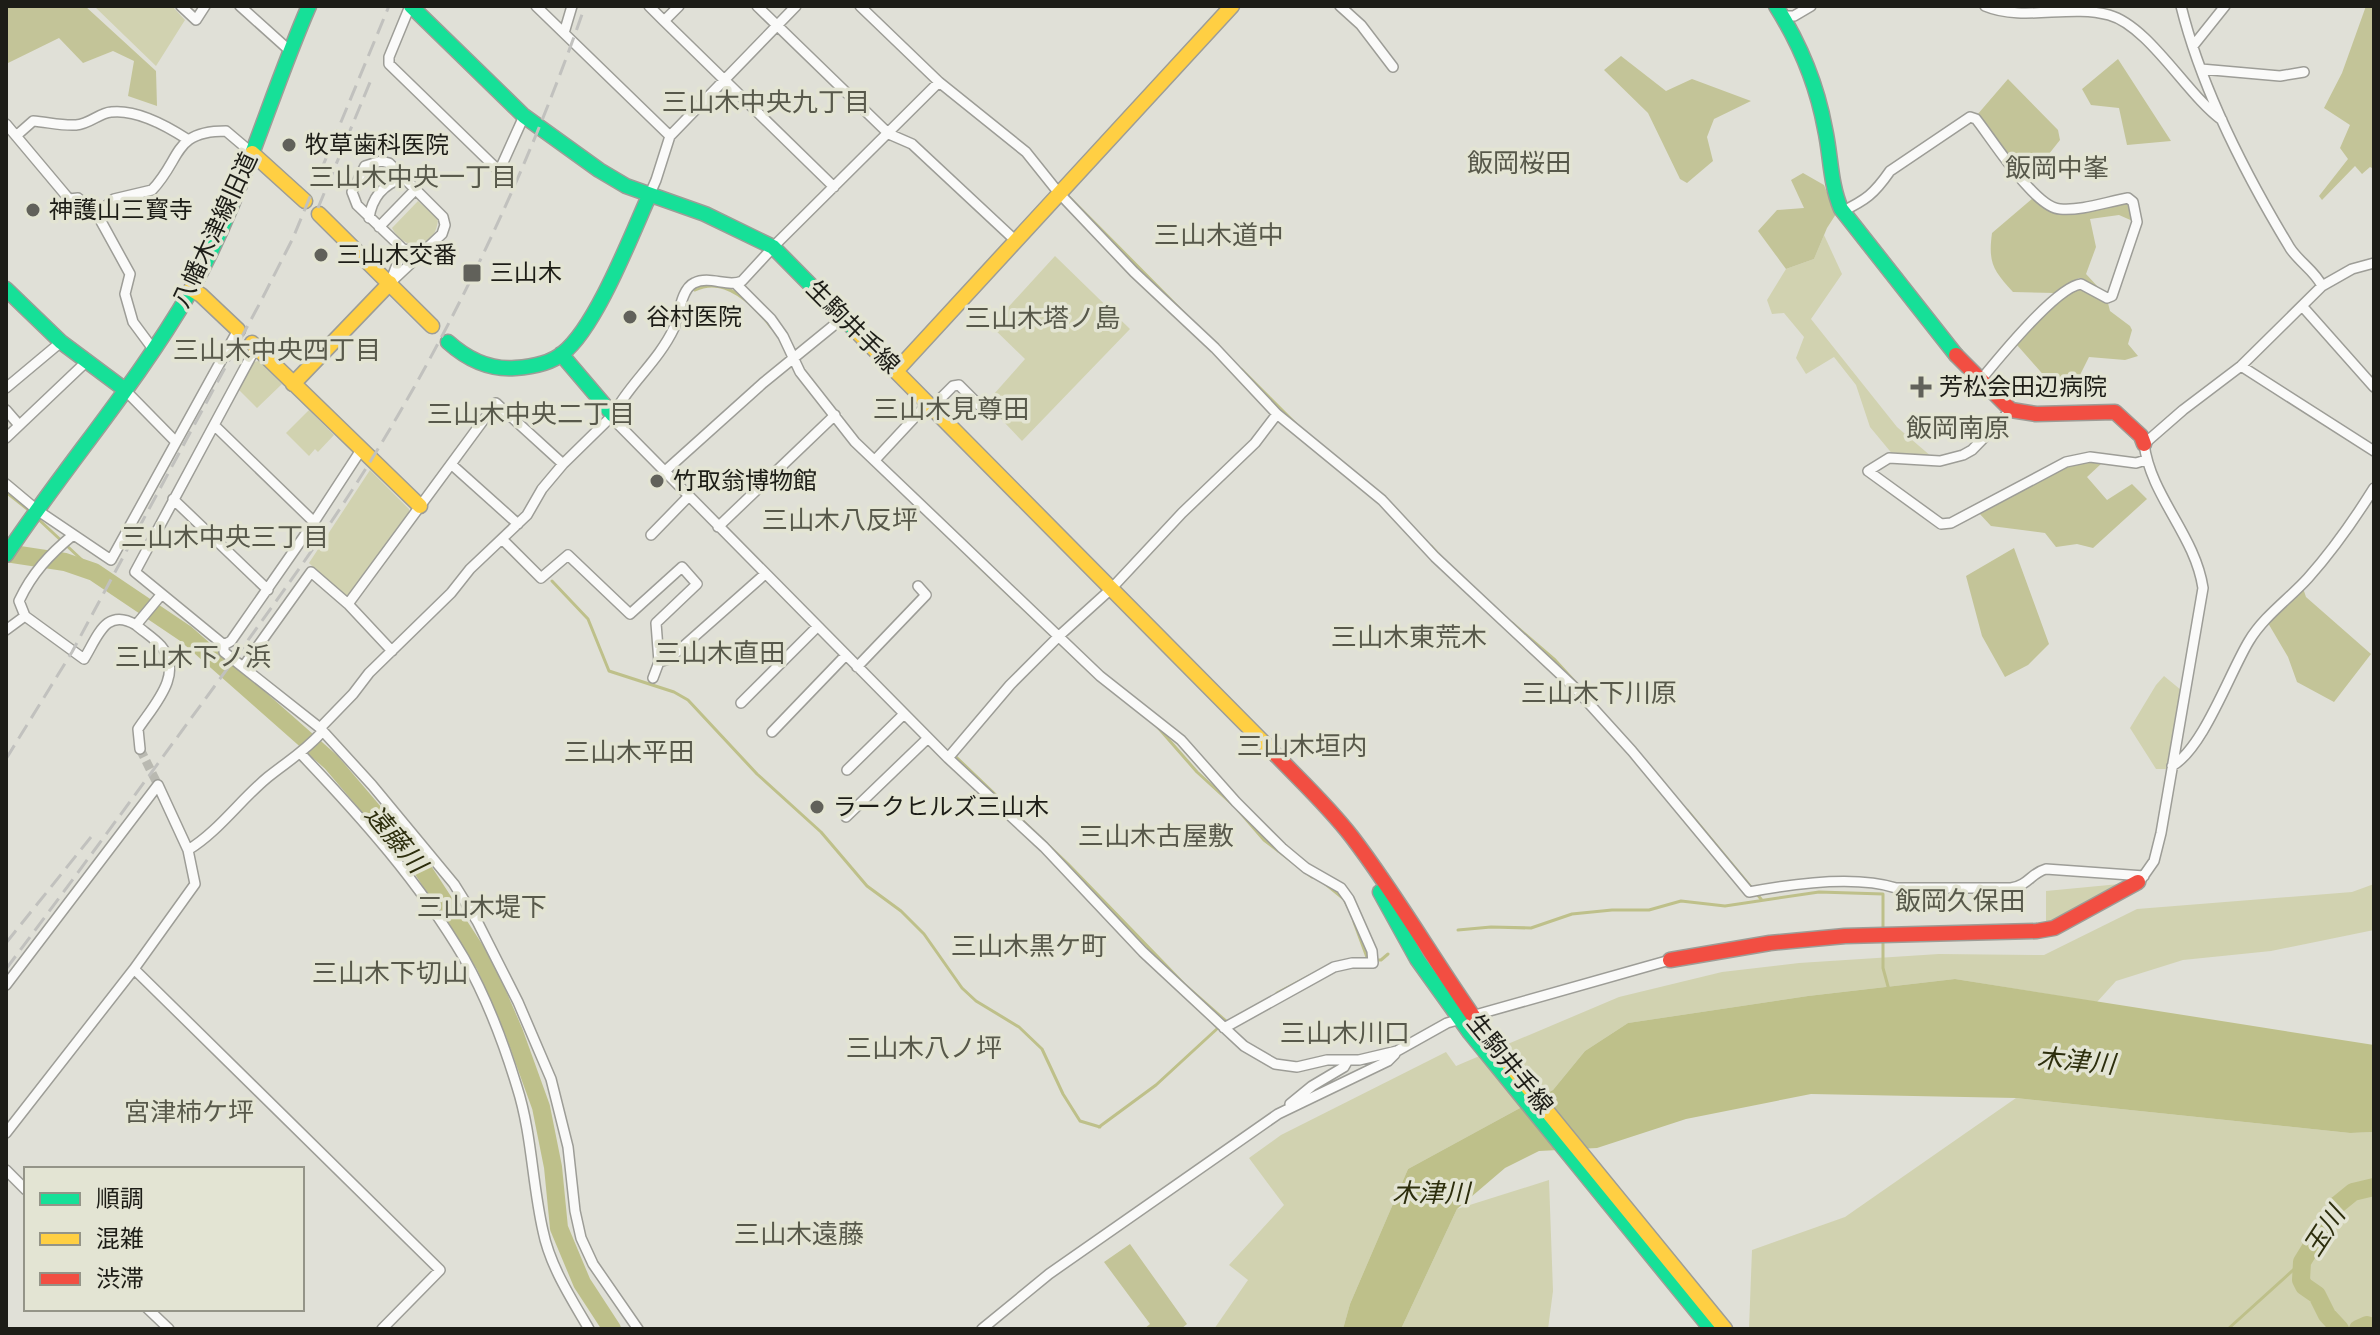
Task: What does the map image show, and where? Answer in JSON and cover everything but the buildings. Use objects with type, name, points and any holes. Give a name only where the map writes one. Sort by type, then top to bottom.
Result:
[{"type":"street","points":[[181,6],[196,20],[205,6]]},
{"type":"street","points":[[240,6],[289,50]]},
{"type":"street","name":"八幡木津線旧道","points":[[12,540],[153,349],[191,289],[252,153],[289,50],[309,6]]},
{"type":"street","points":[[411,6],[389,57],[389,64],[496,168],[501,167],[524,116]]},
{"type":"street","name":"生駒井手線","points":[[411,6],[524,116],[599,170],[649,196],[705,214],[773,247],[931,404],[1310,790],[1362,847],[1465,1017],[1711,1329]]},
{"type":"street","points":[[536,6],[670,136]]},
{"type":"street","points":[[564,33],[572,6]]},
{"type":"street","points":[[649,6],[834,187]]},
{"type":"street","points":[[664,21],[679,6]]},
{"type":"street","points":[[757,6],[889,134],[912,144],[1016,241]]},
{"type":"street","points":[[448,342],[474,361],[498,369],[539,365],[561,354],[585,328],[649,196],[670,136],[796,6]]},
{"type":"street","points":[[860,6],[939,82],[1026,152],[1058,192],[1134,272],[1215,348],[1277,414],[1382,500],[1435,557],[1574,687],[1632,751],[1749,892],[1809,883],[1882,884],[1896,888],[2011,888],[2024,886],[2046,869],[2141,879]]},
{"type":"street","points":[[897,370],[1232,6]]},
{"type":"street","points":[[1340,6],[1361,25],[1393,67]]},
{"type":"street","points":[[1780,11],[1794,16],[1811,6]]},
{"type":"street","points":[[1985,6],[1998,11],[2047,9],[2111,15],[2146,41],[2225,122]]},
{"type":"street","points":[[2181,6],[2201,69],[2252,182],[2293,252],[2322,286]]},
{"type":"street","points":[[2193,46],[2225,6]]},
{"type":"street","points":[[561,354],[616,422],[688,497],[948,758],[1044,847],[1143,952],[1224,1028],[1259,1057],[1275,1064],[1297,1067],[1327,1060],[1359,1060],[1397,1051],[1447,1023],[1465,1017],[1670,960],[1770,943],[1845,936],[2054,928],[2141,879],[2156,854],[2203,588],[2198,563],[2162,499],[2146,460],[2141,436],[2115,412],[2036,414],[2011,410],[1979,382],[1841,212],[1832,190],[1820,106],[1780,11]]},
{"type":"street","points":[[2201,69],[2285,76],[2304,72]]},
{"type":"street","points":[[736,284],[939,82]]},
{"type":"street","points":[[16,136],[33,121],[74,125],[87,123],[109,111],[128,113],[157,123],[187,139]]},
{"type":"street","points":[[1841,212],[1865,200],[1882,185],[1890,171],[1970,117],[1976,119],[2033,192],[2050,207],[2064,209],[2128,198],[2133,202],[2137,222],[2112,296],[2107,298],[2081,284],[2073,286],[2048,305],[1979,382]]},
{"type":"street","points":[[6,124],[69,199],[78,198],[97,214],[130,274],[125,294],[133,322],[153,349]]},
{"type":"street","points":[[97,214],[114,199],[152,190],[187,139],[208,132],[226,131],[305,201]]},
{"type":"street","points":[[293,384],[442,234],[445,225],[443,217],[389,163],[381,161],[365,166],[352,192],[357,205],[403,249],[422,252]]},
{"type":"street","points":[[369,218],[373,200],[390,182],[403,178]]},
{"type":"street","points":[[379,227],[415,190]]},
{"type":"street","points":[[319,214],[432,326]]},
{"type":"street","points":[[390,283],[403,249]]},
{"type":"street","points":[[2144,444],[2167,422],[2241,366],[2322,286],[2352,269],[2374,263]]},
{"type":"street","points":[[188,850],[204,840],[269,777],[303,753],[392,651],[527,515],[542,489],[613,415],[654,363],[674,328],[688,287],[695,282],[713,280],[736,284],[771,319],[800,372],[855,442],[922,509],[1100,676],[1181,740],[1282,848],[1306,868],[1341,888],[1349,899],[1372,951],[1373,963],[1334,967],[1224,1028]]},
{"type":"street","points":[[6,289],[61,342],[124,389],[176,442]]},
{"type":"street","points":[[6,484],[37,510],[111,560],[238,330],[191,289]]},
{"type":"street","points":[[2303,307],[2374,387]]},
{"type":"street","points":[[664,472],[844,317]]},
{"type":"street","points":[[6,388],[61,342]]},
{"type":"street","points":[[224,645],[135,572],[254,345],[420,506]]},
{"type":"street","points":[[6,438],[86,362]]},
{"type":"street","points":[[2241,366],[2374,451]]},
{"type":"street","points":[[875,460],[953,386],[959,385],[981,407]]},
{"type":"street","points":[[348,604],[496,403],[563,464]]},
{"type":"street","points":[[6,410],[19,425]]},
{"type":"street","points":[[2011,410],[1972,450],[1963,455],[1940,461],[1889,458],[1868,471],[1941,524],[1951,523],[2066,462],[2090,457],[2136,463],[2146,460]]},
{"type":"street","points":[[948,758],[1010,685],[1111,589],[1182,513],[1255,443],[1277,414]]},
{"type":"street","points":[[718,527],[835,415]]},
{"type":"street","points":[[214,425],[314,522]]},
{"type":"street","points":[[224,645],[231,641],[268,590],[361,450]]},
{"type":"street","points":[[451,464],[518,524]]},
{"type":"street","points":[[2172,766],[2183,758],[2200,733],[2251,638],[2316,569],[2374,488]]},
{"type":"street","points":[[651,535],[688,497]]},
{"type":"street","points":[[173,499],[268,590]]},
{"type":"street","points":[[73,535],[39,566],[19,601],[25,616],[84,659],[104,626],[113,618],[125,618],[161,646],[166,654],[170,675],[138,729],[140,749]]},
{"type":"street","points":[[502,539],[541,578],[568,555],[630,614],[682,567],[697,584],[656,623],[659,662],[653,678]]},
{"type":"street","points":[[243,667],[311,572],[348,604],[392,651]]},
{"type":"street","points":[[659,662],[669,659],[765,574]]},
{"type":"street","points":[[857,667],[926,595],[918,586]]},
{"type":"street","points":[[136,625],[161,595]]},
{"type":"street","points":[[6,630],[25,616]]},
{"type":"street","points":[[741,703],[817,627]]},
{"type":"street","points":[[224,645],[224,652],[320,732],[372,785],[454,884],[499,961],[551,1079],[568,1147],[581,1238],[600,1275],[638,1329]]},
{"type":"street","points":[[772,732],[846,655]]},
{"type":"street","points":[[847,770],[904,714]]},
{"type":"street","points":[[846,817],[928,738]]},
{"type":"street","points":[[303,753],[392,857],[465,960],[497,1030],[518,1089],[533,1156],[543,1232],[563,1285],[589,1329]]},
{"type":"street","points":[[6,985],[158,785],[188,850],[195,884],[134,969],[6,1133]]},
{"type":"street","points":[[134,969],[440,1270],[382,1329]]},
{"type":"street","name":"生駒井手線","points":[[1475,1030],[1725,1329]]},
{"type":"street","points":[[1278,1114],[1388,1061],[1397,1051]]},
{"type":"street","points":[[982,1329],[1060,1266],[1278,1114],[1312,1086],[1344,1067],[1348,1060]]},
{"type":"street","points":[[6,1170],[24,1188]]},
{"type":"street","points":[[150,1311],[169,1329]]},
{"type":"shaded area","points":[[6,6],[85,6],[156,71],[157,106],[128,96],[134,61],[113,51],[83,63],[59,38],[6,64]]},
{"type":"shaded area","points":[[94,6],[172,6],[185,20],[156,66]]},
{"type":"shaded area","points":[[2366,6],[2374,6],[2374,169],[2370,167],[2362,174],[2355,166],[2322,200],[2319,196],[2348,159],[2340,148],[2350,125],[2324,108],[2342,73]]},
{"type":"shaded area","points":[[1621,56],[1666,91],[1692,79],[1751,101],[1714,119],[1707,137],[1713,161],[1687,183],[1680,179],[1648,113],[1604,70]]},
{"type":"shaded area","points":[[2118,59],[2171,141],[2127,145],[2119,108],[2091,105],[2082,89]]},
{"type":"shaded area","points":[[2008,79],[2058,130],[2060,140],[2029,179],[1977,115]]},
{"type":"shaded area","points":[[1803,173],[1824,185],[1836,214],[1814,259],[1786,269],[1758,231],[1777,210],[1804,208],[1791,180]]},
{"type":"shaded area","points":[[2033,198],[2053,212],[2126,203],[2132,208],[2135,222],[2119,215],[2090,219],[2096,247],[2086,274],[2099,288],[2079,278],[2055,293],[2013,292],[2001,278],[1992,259],[1992,233]]},
{"type":"shaded area","points":[[418,201],[438,218],[427,242],[412,244],[405,242],[392,228]]},
{"type":"shaded area","points":[[1824,235],[1842,274],[1811,319],[1897,427],[1932,457],[1894,456],[1870,427],[1856,385],[1834,357],[1806,374],[1796,358],[1804,337],[1784,313],[1772,314],[1767,300],[1786,269],[1814,259]]},
{"type":"shaded area","points":[[1055,256],[1130,329],[1022,441],[986,403],[1025,359],[991,326]]},
{"type":"shaded area","points":[[2075,288],[2108,303],[2110,311],[2130,326],[2132,330],[2128,344],[2138,356],[2125,360],[2089,357],[2071,393],[2048,380],[2017,345],[2047,310]]},
{"type":"shaded area","points":[[259,361],[282,384],[257,408],[238,389],[253,362]]},
{"type":"shaded area","points":[[309,410],[334,435],[318,452],[315,449],[309,456],[286,433]]},
{"type":"shaded area","points":[[2089,461],[2102,463],[2087,477],[2107,500],[2132,484],[2147,499],[2093,548],[2077,544],[2056,547],[2045,533],[1991,526],[1978,512],[2047,474]]},
{"type":"shaded area","points":[[370,470],[409,509],[409,515],[350,597],[343,597],[309,563]]},
{"type":"shaded area","points":[[2014,548],[2049,644],[2028,665],[2005,677],[1982,636],[1966,576]]},
{"type":"shaded area","points":[[2303,588],[2306,597],[2371,654],[2334,702],[2297,682],[2288,657],[2268,623]]},
{"type":"shaded area","points":[[2164,676],[2181,690],[2167,769],[2156,769],[2130,728]]},
{"type":"shaded area","points":[[2130,883],[2046,925],[2046,891]]},
{"type":"shaded area","points":[[2374,884],[2374,930],[2271,951],[2183,960],[2116,981],[2097,1002],[1955,979],[1808,996],[1628,1023],[1585,1051],[1553,1090],[1408,1169],[1350,1304],[1343,1329],[1214,1329],[1248,1280],[1229,1265],[1284,1205],[1249,1158],[1281,1135],[1446,1052],[1456,1066],[1619,997],[1722,972],[1799,963],[1939,954],[2044,955],[2137,909],[2352,892]]},
{"type":"shaded area","points":[[2016,1098],[2350,1133],[2374,1132],[2374,1329],[1749,1329],[1752,1250],[1845,1217]]},
{"type":"shaded area","points":[[1549,1180],[1553,1291],[1548,1329],[1401,1329],[1457,1209]]},
{"type":"shaded area","points":[[1130,1244],[1187,1324],[1181,1329],[1144,1329],[1150,1324],[1104,1262]]},
{"type":"water","name":"木津川","points":[[1955,979],[2374,1045],[2374,1132],[2350,1133],[2016,1098],[1811,1094],[1686,1119],[1597,1148],[1539,1151],[1505,1168],[1457,1209],[1401,1329],[1343,1329],[1350,1304],[1408,1169],[1553,1090],[1585,1051],[1628,1023],[1808,996]]},
{"type":"waterway","points":[[1069,197],[1184,313]]},
{"type":"waterway","points":[[695,290],[706,286],[728,289],[747,302],[771,327]]},
{"type":"waterway","points":[[1241,369],[1298,426]]},
{"type":"waterway","points":[[6,492],[31,512]]},
{"type":"waterway","points":[[36,517],[97,574]]},
{"type":"waterway","points":[[1431,546],[1442,558]]},
{"type":"waterway","name":"遠藤川","points":[[6,553],[65,562],[94,572],[186,634],[331,762],[423,870],[485,965],[514,1032],[541,1107],[553,1167],[559,1228],[582,1283],[612,1329]]},
{"type":"waterway","points":[[971,559],[1090,672]]},
{"type":"waterway","points":[[552,581],[588,619],[609,671],[674,692],[688,700],[757,774],[821,832],[867,886],[901,911],[924,934],[962,988],[976,1001],[1019,1027],[1042,1049],[1063,1094],[1080,1121],[1100,1127]]},
{"type":"waterway","points":[[1512,623],[1555,660],[1577,684]]},
{"type":"waterway","points":[[1155,724],[1197,772],[1233,805]]},
{"type":"waterway","points":[[955,756],[1068,864],[1185,985],[1227,1022]]},
{"type":"waterway","points":[[1238,810],[1264,840],[1312,877]]},
{"type":"waterway","points":[[1687,810],[1761,899]]},
{"type":"waterway","points":[[1323,882],[1344,899],[1348,907]]},
{"type":"waterway","points":[[1458,930],[1531,928],[1572,914],[1649,910],[1681,901],[1725,906],[1819,892],[1883,894],[1883,930]]},
{"type":"waterway","points":[[1354,922],[1368,960]]},
{"type":"waterway","points":[[1883,938],[1883,968],[1889,990]]},
{"type":"waterway","points":[[1374,960],[1381,960],[1388,954]]},
{"type":"waterway","points":[[1277,993],[1313,974]]},
{"type":"waterway","points":[[1099,1127],[1156,1085],[1219,1027]]},
{"type":"waterway","name":"玉川","points":[[2340,1329],[2327,1315],[2317,1295],[2304,1286],[2301,1280],[2302,1262],[2337,1205],[2353,1192],[2374,1187]]},
{"type":"waterway","points":[[2228,1329],[2302,1262]]},
{"type":"waterway","name":"玉川","points":[[2358,1329],[2367,1325],[2374,1328]]},
{"type":"tunnel","points":[[140,749],[158,785]]},
{"type":"railway","points":[[6,759],[72,652],[261,301],[293,238],[389,6]]},
{"type":"railway","points":[[6,969],[262,621],[376,452],[425,368],[477,268],[524,165],[585,6]]},
{"type":"railway","points":[[318,208],[373,75]]},
{"type":"railway","points":[[6,943],[91,837]]},
{"type":"traffic: fast","points":[[6,555],[124,392],[190,292],[239,187],[309,6]]},
{"type":"traffic: fast","points":[[411,6],[524,116],[626,186],[705,214],[773,247],[855,330]]},
{"type":"traffic: fast","points":[[1776,6],[1793,35],[1812,81],[1822,113],[1841,209],[1956,355]]},
{"type":"traffic: fast","points":[[448,342],[463,354],[496,367],[534,366],[558,357],[588,323],[600,302],[649,196]]},
{"type":"traffic: fast","points":[[6,289],[61,342],[124,389]]},
{"type":"traffic: fast","points":[[561,354],[613,415]]},
{"type":"traffic: fast","points":[[1380,892],[1417,959],[1470,1033],[1711,1329]]},
{"type":"traffic: slow","points":[[897,370],[1232,6]]},
{"type":"traffic: slow","points":[[252,153],[305,201]]},
{"type":"traffic: slow","points":[[319,214],[432,326]]},
{"type":"traffic: slow","points":[[293,384],[390,283]]},
{"type":"traffic: slow","points":[[191,289],[238,330]]},
{"type":"traffic: slow","points":[[855,330],[1276,755]]},
{"type":"traffic: slow","points":[[252,343],[420,506]]},
{"type":"traffic: slow","points":[[1498,1051],[1725,1329]]},
{"type":"traffic: jam","points":[[1956,355],[2011,410],[2036,414],[2115,412],[2141,436],[2144,444]]},
{"type":"traffic: jam","points":[[1276,755],[1352,837],[1498,1051]]},
{"type":"traffic: jam","points":[[1670,960],[1770,943],[1845,936],[2037,931],[2054,928],[2138,882]]},
{"type":"place","name":"牧草歯科医院","points":[[289,145]]},
{"type":"place","name":"神護山三寳寺","points":[[33,210]]},
{"type":"place","name":"三山木交番","points":[[321,255]]},
{"type":"place","name":"三山木","points":[[472,273]]},
{"type":"place","name":"谷村医院","points":[[630,317]]},
{"type":"place","name":"芳松会田辺病院","points":[[1921,387]]},
{"type":"place","name":"竹取翁博物館","points":[[657,481]]},
{"type":"place","name":"ラークヒルズ三山木","points":[[817,807]]},
{"type":"district","name":"三山木中央九丁目","points":[[766,102]]},
{"type":"district","name":"飯岡桜田","points":[[1519,163]]},
{"type":"district","name":"飯岡中峯","points":[[2057,168]]},
{"type":"district","name":"三山木中央一丁目","points":[[413,177]]},
{"type":"district","name":"三山木道中","points":[[1219,235]]},
{"type":"district","name":"三山木塔ノ島","points":[[1043,318]]},
{"type":"district","name":"三山木中央四丁目","points":[[277,350]]},
{"type":"district","name":"三山木見尊田","points":[[951,409]]},
{"type":"district","name":"三山木中央二丁目","points":[[531,414]]},
{"type":"district","name":"飯岡南原","points":[[1958,428]]},
{"type":"district","name":"三山木八反坪","points":[[840,520]]},
{"type":"district","name":"三山木中央三丁目","points":[[225,537]]},
{"type":"district","name":"三山木東荒木","points":[[1409,637]]},
{"type":"district","name":"三山木直田","points":[[720,653]]},
{"type":"district","name":"三山木下ノ浜","points":[[193,657]]},
{"type":"district","name":"三山木下川原","points":[[1599,693]]},
{"type":"district","name":"三山木垣内","points":[[1302,746]]},
{"type":"district","name":"三山木平田","points":[[629,752]]},
{"type":"district","name":"三山木古屋敷","points":[[1156,836]]},
{"type":"district","name":"飯岡久保田","points":[[1960,901]]},
{"type":"district","name":"三山木堤下","points":[[482,907]]},
{"type":"district","name":"三山木黒ケ町","points":[[1029,946]]},
{"type":"district","name":"三山木下切山","points":[[390,973]]},
{"type":"district","name":"三山木川口","points":[[1345,1033]]},
{"type":"district","name":"三山木八ノ坪","points":[[924,1048]]},
{"type":"district","name":"宮津柿ケ坪","points":[[189,1112]]},
{"type":"district","name":"三山木遠藤","points":[[799,1234]]}]
